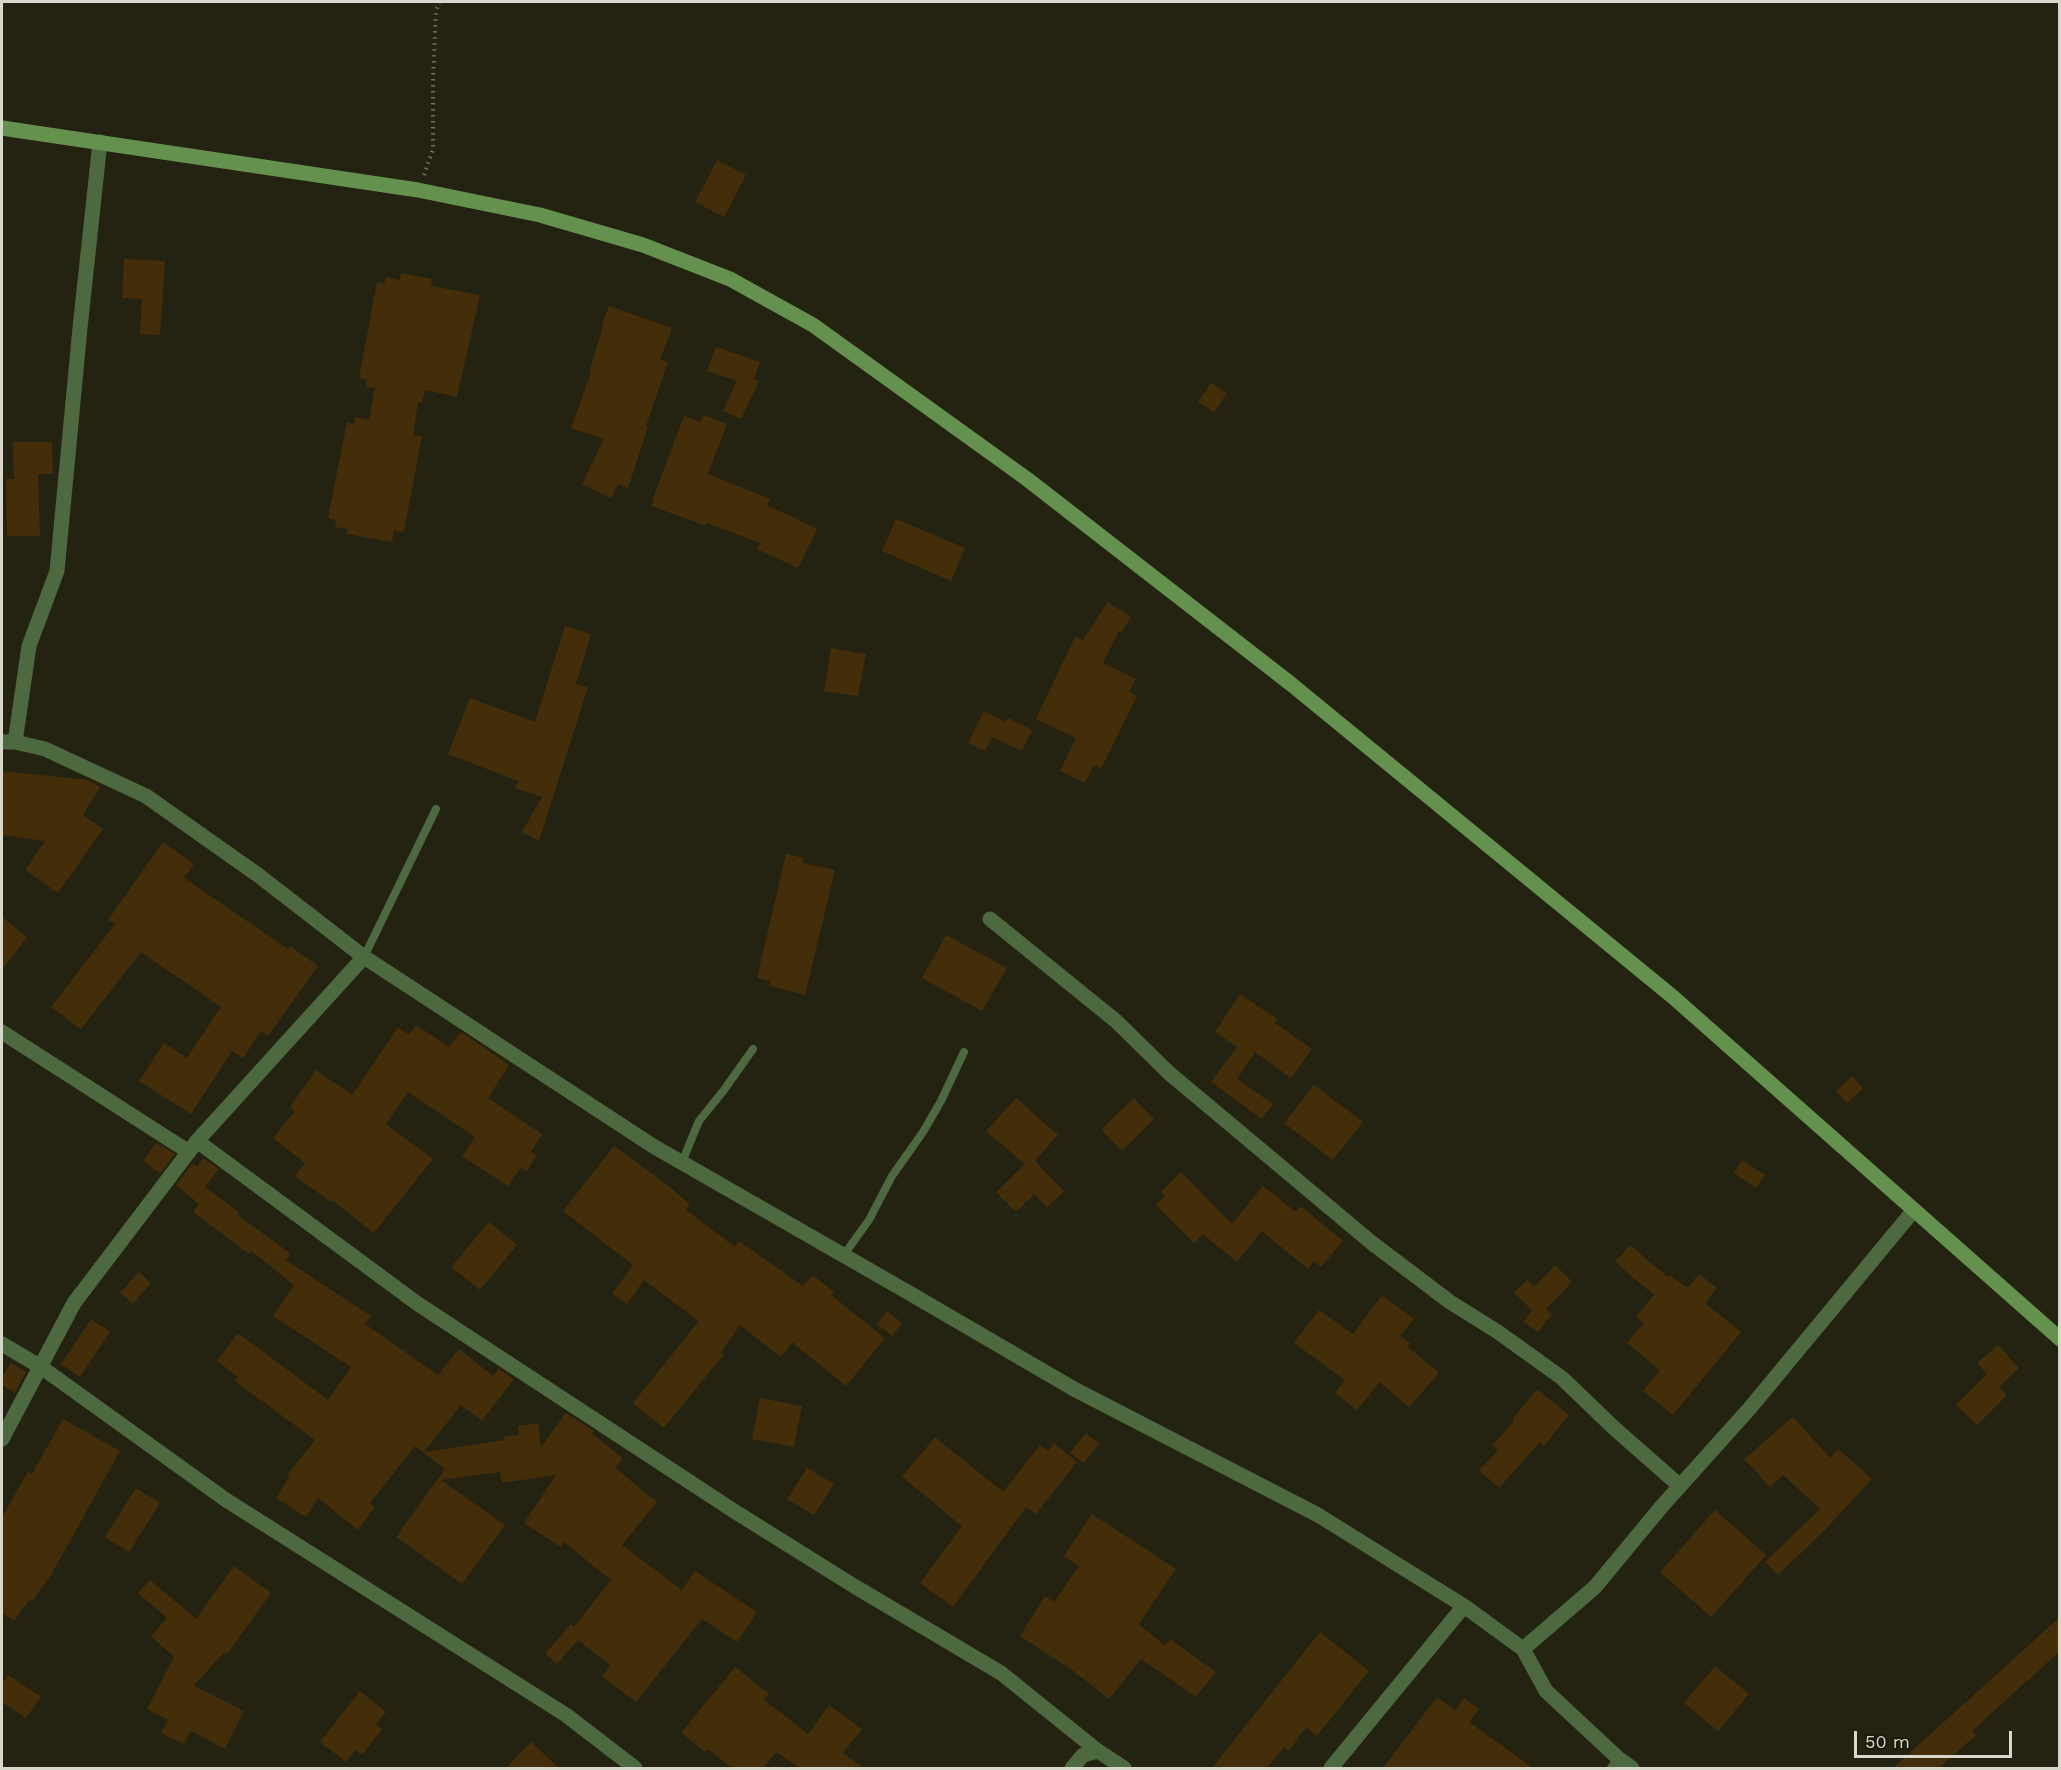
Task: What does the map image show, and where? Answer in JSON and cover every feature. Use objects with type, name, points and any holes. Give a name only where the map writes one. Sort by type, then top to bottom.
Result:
[{"type":"main road","points":[[2,128],[418,190],[540,215],[643,245],[730,279],[813,326],[1027,479],[1291,684],[1673,998],[2060,1339]]},
{"type":"street","points":[[100,142],[57,571],[29,646],[8,742],[45,749],[146,796],[258,875],[364,957],[653,1146],[1074,1389],[1318,1515],[1464,1606],[1523,1649],[1546,1691],[1615,1763],[1632,1768]]},
{"type":"street","points":[[990,919],[1116,1021],[1169,1073],[1372,1243],[1450,1302],[1498,1332],[1562,1378],[1680,1486]]},
{"type":"street","points":[[2,1439],[74,1303],[193,1146],[364,957]]},
{"type":"street","points":[[2,1032],[193,1146],[418,1304],[734,1511],[854,1586],[1001,1673],[1098,1751],[1124,1768]]},
{"type":"street","points":[[1523,1649],[1595,1587],[1757,1399],[1914,1210]]},
{"type":"street","points":[[2,1344],[41,1367],[226,1500],[566,1715],[635,1768]]},
{"type":"street","points":[[1331,1768],[1464,1606]]},
{"type":"street","points":[[1072,1768],[1083,1755],[1098,1751]]},
{"type":"lane","points":[[364,957],[436,809]]},
{"type":"lane","points":[[682,1162],[699,1121],[753,1049]]},
{"type":"lane","points":[[843,1256],[869,1220],[892,1176],[923,1132],[941,1101],[964,1052]]},
{"type":"path","points":[[418,190],[433,149],[436,10],[440,2]]},
{"type":"building","points":[[717,160],[746,175],[724,217],[695,202]]},
{"type":"building","points":[[124,259],[165,261],[160,335],[140,334],[142,299],[122,298]]},
{"type":"building","points":[[401,273],[432,279],[431,286],[480,295],[457,397],[425,390],[422,402],[418,402],[413,435],[422,436],[404,532],[394,530],[392,542],[347,534],[348,529],[335,527],[336,520],[328,518],[347,422],[354,424],[355,417],[369,420],[375,388],[365,387],[367,380],[359,378],[377,282],[384,284],[386,277],[400,280]]},
{"type":"building","points":[[609,306],[672,328],[660,360],[668,362],[628,488],[618,484],[611,498],[582,484],[604,439],[571,428],[591,373],[589,372],[603,327],[601,327]]},
{"type":"building","points":[[716,347],[760,362],[754,379],[759,381],[741,419],[723,411],[737,381],[707,371]]},
{"type":"building","points":[[1211,383],[1227,393],[1214,412],[1198,402]]},
{"type":"building","points":[[703,415],[727,424],[708,474],[770,499],[767,505],[817,529],[798,568],[757,549],[760,543],[652,506],[684,416],[701,422]]},
{"type":"building","points":[[13,442],[52,442],[53,474],[38,474],[40,536],[7,536],[6,479],[14,479]]},
{"type":"building","points":[[896,519],[965,548],[951,581],[882,551]]},
{"type":"building","points":[[1108,602],[1131,617],[1121,633],[1119,631],[1103,663],[1136,679],[1129,692],[1137,696],[1101,769],[1094,765],[1085,783],[1060,771],[1076,738],[1036,719],[1075,637],[1083,640]]},
{"type":"building","points":[[565,626],[591,634],[576,684],[588,687],[539,841],[522,832],[542,797],[515,788],[518,781],[448,754],[470,698],[535,722]]},
{"type":"building","points":[[831,648],[866,654],[858,696],[824,691]]},
{"type":"building","points":[[984,711],[1006,722],[1008,718],[1032,730],[1022,751],[992,737],[985,751],[968,743]]},
{"type":"building","points":[[2,771],[88,780],[100,787],[83,815],[103,829],[58,893],[25,870],[45,841],[2,835]]},
{"type":"building","points":[[163,842],[194,864],[184,878],[288,949],[290,946],[318,966],[268,1036],[261,1031],[243,1058],[232,1051],[191,1114],[139,1081],[164,1043],[187,1058],[221,1007],[141,952],[81,1029],[51,1007],[115,924],[108,920]]},
{"type":"building","points":[[786,854],[804,858],[802,863],[835,870],[805,995],[770,986],[771,981],[757,978]]},
{"type":"building","points":[[2,917],[27,937],[2,970]]},
{"type":"building","points":[[946,935],[1007,968],[982,1011],[922,978]]},
{"type":"building","points":[[1240,994],[1277,1019],[1275,1023],[1312,1049],[1291,1078],[1255,1052],[1237,1079],[1273,1104],[1262,1119],[1211,1082],[1237,1047],[1215,1032]]},
{"type":"building","points":[[416,1025],[449,1047],[461,1032],[509,1065],[488,1098],[542,1134],[531,1152],[537,1155],[527,1171],[521,1167],[508,1186],[462,1156],[475,1137],[408,1092],[386,1124],[433,1159],[374,1233],[332,1200],[331,1202],[295,1176],[305,1163],[273,1138],[295,1111],[290,1107],[316,1070],[352,1095],[398,1027],[409,1035]]},
{"type":"building","points":[[1852,1076],[1863,1088],[1847,1103],[1836,1091]]},
{"type":"building","points":[[1314,1085],[1363,1122],[1333,1160],[1284,1123]]},
{"type":"building","points":[[1016,1098],[1058,1135],[1035,1161],[1064,1191],[1047,1207],[1034,1194],[1016,1212],[996,1192],[1025,1164],[986,1131]]},
{"type":"building","points":[[1134,1098],[1154,1119],[1122,1151],[1101,1129]]},
{"type":"building","points":[[156,1143],[175,1154],[160,1173],[143,1161]]},
{"type":"building","points":[[614,1146],[669,1186],[690,1205],[686,1210],[735,1247],[739,1241],[803,1286],[813,1275],[834,1292],[831,1295],[885,1338],[846,1386],[792,1342],[781,1357],[740,1325],[721,1352],[724,1354],[664,1428],[633,1403],[699,1321],[644,1280],[627,1304],[612,1294],[633,1265],[563,1211]]},
{"type":"building","points":[[203,1158],[219,1169],[205,1187],[239,1212],[238,1215],[291,1254],[286,1260],[371,1316],[365,1324],[438,1375],[459,1349],[493,1376],[499,1369],[514,1379],[482,1421],[461,1405],[424,1452],[506,1440],[502,1437],[519,1435],[518,1426],[538,1423],[541,1447],[566,1413],[594,1431],[592,1434],[623,1458],[615,1468],[657,1502],[622,1545],[682,1590],[695,1571],[757,1612],[737,1642],[702,1619],[636,1702],[602,1676],[610,1665],[578,1640],[557,1664],[545,1654],[571,1624],[574,1627],[611,1580],[564,1542],[561,1547],[524,1523],[556,1475],[502,1483],[500,1472],[441,1480],[505,1525],[462,1584],[396,1537],[445,1469],[415,1446],[370,1503],[375,1507],[358,1530],[318,1498],[306,1517],[276,1498],[289,1477],[287,1475],[315,1440],[235,1381],[238,1377],[217,1361],[238,1333],[328,1400],[351,1367],[273,1316],[294,1285],[251,1251],[249,1254],[193,1212],[199,1204],[176,1185],[191,1165],[194,1164],[197,1167]]},
{"type":"building","points":[[1742,1160],[1765,1175],[1756,1188],[1734,1173]]},
{"type":"building","points":[[1181,1172],[1232,1224],[1263,1186],[1296,1212],[1301,1206],[1343,1241],[1321,1267],[1314,1261],[1308,1269],[1262,1231],[1237,1262],[1203,1234],[1194,1243],[1156,1205],[1165,1196],[1161,1192]]},
{"type":"building","points":[[489,1222],[517,1245],[480,1290],[451,1267]]},
{"type":"building","points":[[1630,1245],[1668,1277],[1670,1275],[1687,1288],[1699,1274],[1717,1288],[1705,1303],[1741,1332],[1673,1415],[1643,1391],[1660,1370],[1627,1343],[1644,1323],[1636,1317],[1654,1295],[1615,1262]]},
{"type":"building","points":[[1555,1265],[1572,1282],[1546,1309],[1552,1314],[1538,1332],[1523,1322],[1532,1310],[1514,1293],[1527,1280],[1534,1287]]},
{"type":"building","points":[[139,1272],[151,1283],[133,1304],[120,1293]]},
{"type":"building","points":[[1382,1295],[1414,1319],[1400,1336],[1410,1343],[1408,1347],[1439,1373],[1409,1407],[1380,1382],[1357,1410],[1335,1393],[1345,1380],[1294,1343],[1319,1310],[1353,1334]]},
{"type":"building","points":[[887,1311],[902,1323],[892,1336],[877,1324]]},
{"type":"building","points":[[91,1319],[110,1332],[80,1377],[61,1364]]},
{"type":"building","points":[[1998,1345],[2019,1368],[1999,1387],[2007,1395],[1977,1425],[1956,1405],[1987,1374],[1977,1363]]},
{"type":"building","points":[[11,1363],[26,1372],[15,1393],[2,1385],[2,1377]]},
{"type":"building","points":[[1537,1389],[1569,1415],[1544,1446],[1540,1442],[1499,1488],[1479,1470],[1498,1450],[1493,1445]]},
{"type":"building","points":[[760,1398],[802,1406],[794,1447],[752,1439]]},
{"type":"building","points":[[1793,1417],[1830,1458],[1838,1449],[1872,1479],[1824,1531],[1778,1575],[1765,1562],[1820,1509],[1783,1475],[1770,1487],[1744,1459]]},
{"type":"building","points":[[63,1419],[120,1451],[51,1575],[14,1621],[2,1612],[2,1517],[28,1472],[32,1474]]},
{"type":"building","points":[[1086,1433],[1099,1444],[1084,1463],[1070,1453]]},
{"type":"building","points":[[935,1437],[1003,1492],[1040,1445],[1048,1451],[1054,1443],[1077,1462],[1036,1514],[1026,1507],[953,1607],[920,1583],[962,1526],[902,1477]]},
{"type":"building","points":[[807,1468],[834,1484],[814,1515],[787,1499]]},
{"type":"building","points":[[136,1488],[160,1503],[129,1552],[105,1537]]},
{"type":"building","points":[[1715,1510],[1766,1555],[1711,1617],[1660,1572]]},
{"type":"building","points":[[1092,1514],[1176,1569],[1139,1624],[1165,1646],[1170,1639],[1216,1672],[1196,1697],[1141,1659],[1109,1699],[1072,1670],[1020,1636],[1045,1596],[1054,1602],[1079,1566],[1064,1556]]},
{"type":"building","points":[[234,1566],[271,1593],[227,1654],[224,1652],[194,1686],[244,1711],[225,1749],[191,1731],[184,1744],[161,1733],[168,1720],[147,1709],[174,1657],[151,1636],[167,1618],[138,1593],[150,1580],[196,1619]]},
{"type":"building","points":[[2060,1617],[2060,1651],[1972,1731],[1976,1735],[1939,1768],[1893,1768]]},
{"type":"building","points":[[1320,1632],[1369,1671],[1317,1736],[1306,1727],[1289,1751],[1284,1747],[1267,1768],[1212,1768]]},
{"type":"building","points":[[1715,1666],[1749,1694],[1718,1731],[1684,1703]]},
{"type":"building","points":[[735,1667],[769,1694],[764,1700],[808,1734],[829,1705],[862,1729],[843,1753],[864,1768],[799,1768],[777,1752],[763,1768],[732,1768],[708,1749],[705,1752],[681,1733]]},
{"type":"building","points":[[8,1675],[41,1697],[26,1718],[2,1702],[2,1684]]},
{"type":"building","points":[[360,1691],[386,1712],[376,1724],[382,1729],[362,1755],[356,1750],[346,1762],[320,1742]]},
{"type":"building","points":[[1437,1697],[1455,1711],[1464,1698],[1479,1709],[1469,1722],[1533,1768],[1383,1768]]},
{"type":"building","points":[[531,1742],[559,1768],[506,1768]]}]
